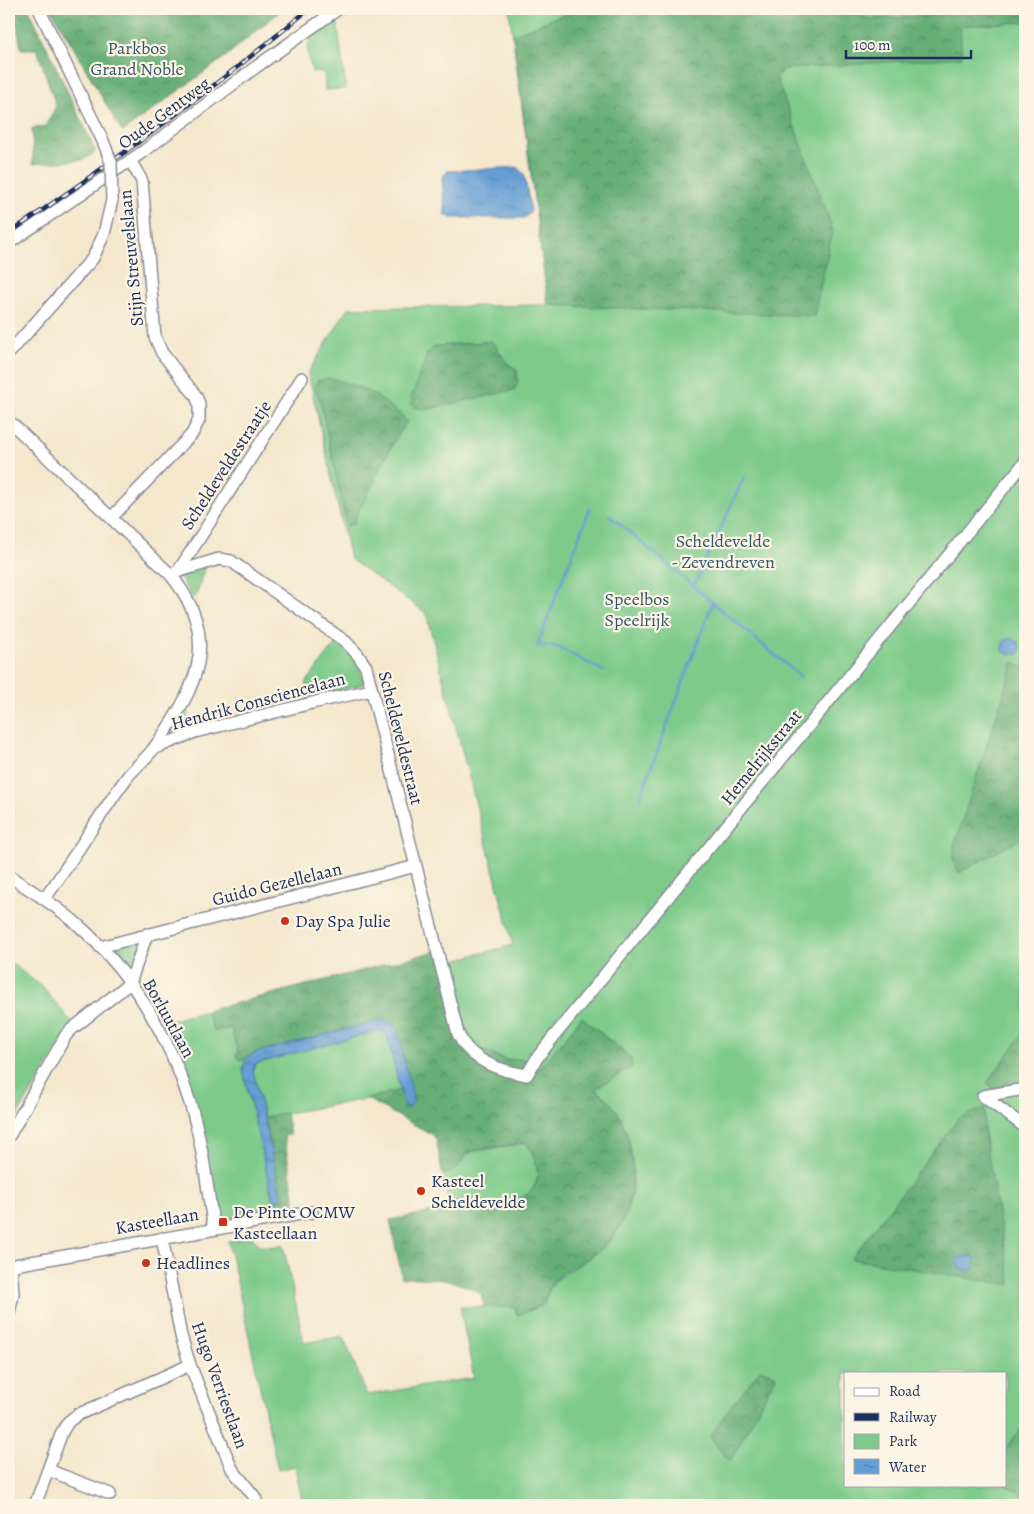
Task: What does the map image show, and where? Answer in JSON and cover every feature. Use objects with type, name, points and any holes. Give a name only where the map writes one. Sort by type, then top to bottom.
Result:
[{"type":"street","points":[[9,353],[93,258],[104,234],[112,200],[112,172],[108,153],[39,9]]},
{"type":"street","name":"Oude Gentweg","points":[[9,243],[130,160],[338,9]]},
{"type":"street","name":"Stijn Streuvelslaan","points":[[111,518],[192,434],[199,420],[200,412],[196,396],[162,353],[155,337],[142,181],[130,160]]},
{"type":"street","name":"Scheldeveldestraatje","points":[[175,572],[302,378]]},
{"type":"street","points":[[9,421],[111,518],[175,572]]},
{"type":"street","name":"Hemelrijkstraat","points":[[527,1075],[537,1058],[555,1035],[1025,462]]},
{"type":"street","name":"Scheldeveldestraat","points":[[175,572],[219,559],[230,561],[346,642],[358,654],[366,667],[462,1042],[479,1059],[504,1070],[527,1075]]},
{"type":"street","name":"Hendrik Consciencelaan","points":[[45,898],[129,775],[153,749],[185,700],[194,682],[199,662],[200,636],[195,613],[175,572]]},
{"type":"street","name":"Hendrik Consciencelaan","points":[[153,749],[195,732],[372,690]]},
{"type":"street","name":"Guido Gezellelaan","points":[[100,947],[416,866]]},
{"type":"street","name":"Borluutlaan","points":[[9,876],[45,898],[78,924],[130,983],[152,1015],[167,1045],[188,1099],[198,1135],[214,1229]]},
{"type":"street","points":[[9,1136],[66,1035],[130,983],[147,934]]},
{"type":"street","points":[[1025,1090],[983,1096],[1025,1126]]},
{"type":"street","name":"Kasteellaan","points":[[10,1266],[312,1212]]},
{"type":"street","name":"Hugo Verriestlaan","points":[[162,1238],[181,1336],[190,1365],[232,1469],[249,1489],[258,1505]]},
{"type":"street","points":[[9,1313],[13,1294],[10,1266]]},
{"type":"street","points":[[35,1505],[62,1432],[68,1422],[77,1414],[190,1365]]},
{"type":"street","points":[[48,1470],[110,1494]]},
{"type":"green space","points":[[9,9],[29,9],[96,152],[83,160],[33,164],[32,128],[45,127],[56,106],[37,49],[21,49],[16,21],[9,21]]},
{"type":"green space","name":"Parkbos Grand Noble","points":[[51,9],[283,9],[225,57],[122,132]]},
{"type":"green space","name":"Scheldevelde - Zevendreven","points":[[509,9],[1025,9],[1025,1505],[303,1505],[295,1466],[278,1470],[228,1241],[252,1237],[262,1246],[283,1244],[304,1343],[343,1336],[367,1395],[474,1378],[460,1307],[515,1307],[517,1315],[543,1305],[553,1282],[600,1250],[622,1221],[632,1194],[633,1165],[627,1132],[607,1098],[594,1089],[545,1070],[530,1067],[523,1059],[506,1060],[479,1049],[467,1033],[447,962],[513,945],[426,613],[350,559],[308,373],[348,308],[548,305]]},
{"type":"green space","points":[[576,9],[834,9],[871,19],[1025,11],[1025,22],[960,26],[962,57],[783,69],[776,77],[833,230],[814,316],[548,305],[513,35]]},
{"type":"green space","points":[[337,19],[346,89],[325,90],[324,72],[312,72],[308,47],[311,38],[315,34]]},
{"type":"green space","points":[[492,341],[507,363],[517,370],[518,382],[514,390],[424,410],[412,406],[411,398],[428,352],[435,346]]},
{"type":"green space","points":[[329,378],[372,394],[397,411],[407,422],[384,460],[356,515],[354,524],[347,526],[321,405],[314,385],[317,381]]},
{"type":"green space","points":[[205,566],[196,596],[192,598],[180,577]]},
{"type":"green space","points":[[337,642],[355,660],[364,684],[313,698],[305,684]]},
{"type":"green space","points":[[1014,662],[1025,668],[1025,835],[959,873],[953,861],[954,846]]},
{"type":"green space","points":[[186,706],[188,719],[196,728],[163,738]]},
{"type":"green space","points":[[138,940],[142,944],[132,969],[127,972],[110,950]]},
{"type":"green space","points":[[444,949],[467,1033],[479,1049],[506,1060],[523,1059],[530,1063],[530,1067],[540,1069],[582,1017],[631,1058],[632,1067],[595,1089],[615,1108],[623,1123],[628,1140],[632,1163],[632,1177],[631,1191],[624,1218],[609,1241],[599,1251],[554,1281],[543,1305],[518,1315],[515,1307],[484,1307],[481,1294],[462,1285],[443,1280],[402,1278],[390,1220],[442,1210],[461,1200],[471,1201],[480,1209],[509,1203],[521,1198],[530,1192],[536,1184],[538,1173],[535,1160],[527,1143],[469,1153],[465,1155],[455,1170],[446,1174],[442,1172],[436,1139],[433,1135],[367,1099],[400,1090],[405,1109],[414,1101],[382,1020],[254,1053],[242,1060],[238,1059],[236,1055],[238,1052],[231,1028],[214,1031],[206,1011]]},
{"type":"green space","points":[[9,961],[43,988],[73,1023],[9,1130]]},
{"type":"green space","points":[[206,1011],[214,1031],[231,1028],[242,1060],[246,1058],[243,1070],[273,1201],[273,1215],[224,1224],[217,1219],[199,1125],[160,1023]]},
{"type":"green space","points":[[377,1031],[387,1035],[400,1090],[367,1099],[264,1117],[253,1070],[255,1065]]},
{"type":"green space","points":[[1025,1031],[1025,1084],[993,1089],[987,1083]]},
{"type":"green space","points":[[985,1108],[984,1132],[1011,1285],[851,1259],[959,1118]],"holes":[[[973,1256],[970,1271],[959,1269],[960,1257]]]},
{"type":"green space","points":[[286,1113],[290,1135],[284,1136],[295,1201],[294,1209],[273,1212],[273,1201],[282,1199],[264,1117]]},
{"type":"green space","points":[[527,1143],[535,1160],[538,1173],[536,1184],[530,1192],[509,1203],[480,1209],[465,1200],[449,1206],[442,1172],[446,1174],[463,1160],[465,1155],[474,1151]]},
{"type":"green space","points":[[761,1369],[776,1376],[730,1462],[710,1437],[730,1407]]},
{"type":"green space","points":[[1025,1424],[1025,1495],[1006,1486],[1006,1448]]},
{"type":"water","points":[[517,167],[524,174],[531,211],[525,218],[451,218],[445,214],[442,178],[447,171]]},
{"type":"water","points":[[1010,637],[1018,642],[1021,648],[1019,654],[1010,655],[1003,651],[1003,642]]},
{"type":"water","points":[[382,1020],[392,1023],[397,1029],[414,1101],[405,1109],[387,1036],[383,1032],[377,1031],[255,1065],[253,1070],[282,1199],[273,1201],[243,1070],[246,1058],[254,1053]]},
{"type":"water","points":[[973,1256],[976,1260],[974,1269],[970,1271],[959,1269],[957,1260],[960,1257]]},
{"type":"waterway","points":[[694,586],[744,477]]},
{"type":"waterway","points":[[590,508],[537,646],[555,646],[604,671]]},
{"type":"waterway","points":[[609,515],[801,677]]},
{"type":"waterway","points":[[640,798],[713,602]]},
{"type":"railway","points":[[9,233],[162,125],[309,9]]},
{"type":"place","name":"Day Spa Julie","points":[[285,921]]},
{"type":"place","name":"Kasteel Scheldevelde","points":[[421,1191]]},
{"type":"place","name":"De Pinte OCMW Kasteellaan","points":[[223,1222]]},
{"type":"place","name":"Headlines","points":[[146,1263]]},
{"type":"park label","name":"Speelbos Speelrijk","points":[[637,609]]}]
